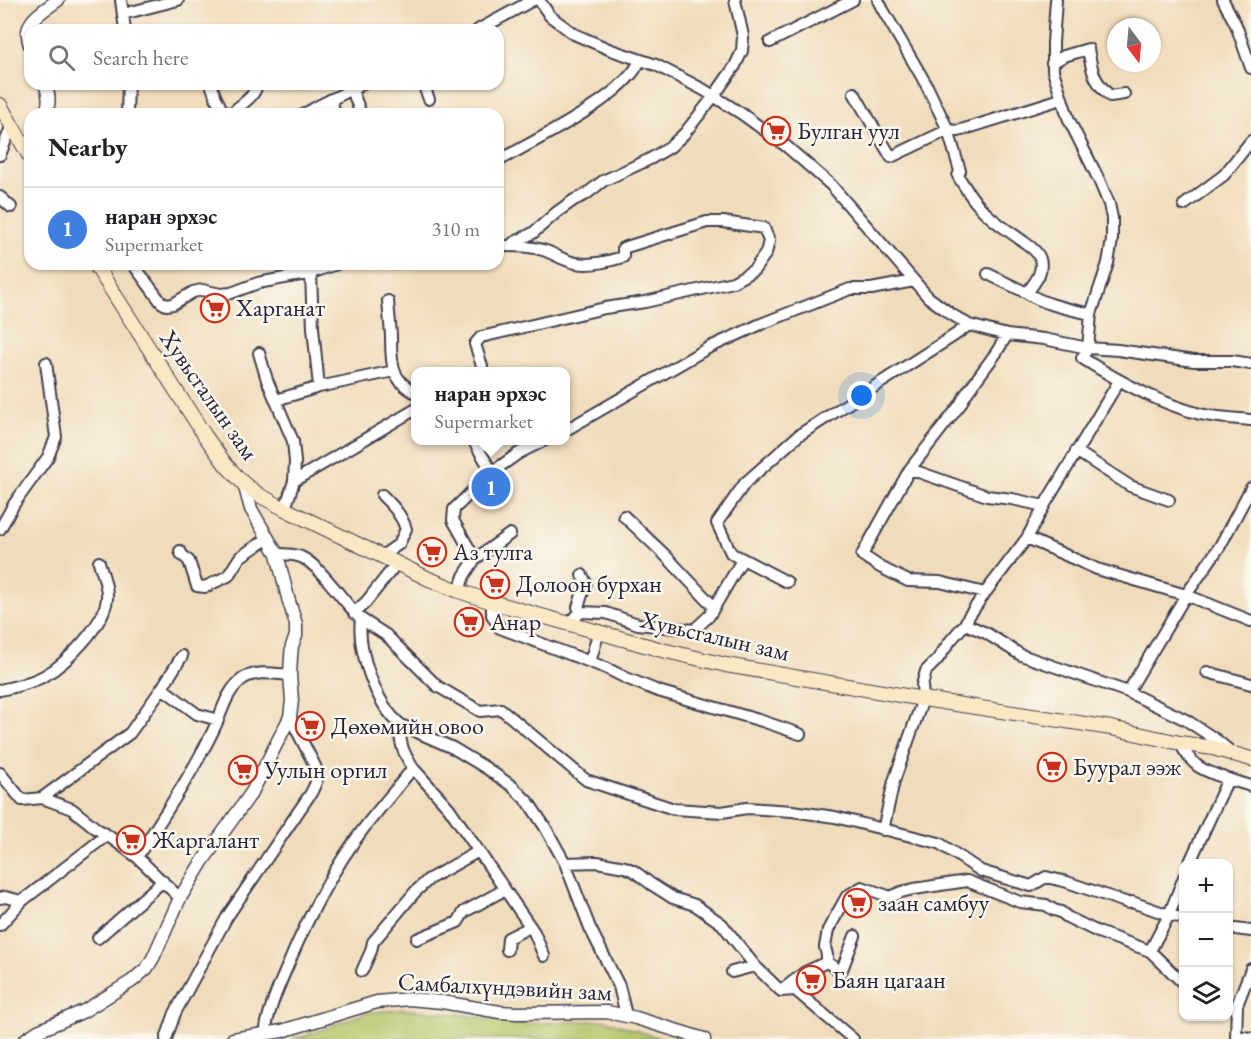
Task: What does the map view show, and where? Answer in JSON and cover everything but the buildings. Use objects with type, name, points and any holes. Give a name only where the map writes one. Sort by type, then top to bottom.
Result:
[{"type":"main road","points":[[0,105],[12,125],[24,137]]},
{"type":"main road","name":"Хувьсгалын зам","points":[[99,270],[204,436],[244,484],[285,509],[429,579],[492,602],[663,650],[726,665],[1111,728],[1213,748],[1251,759]]},
{"type":"street","points":[[30,24],[58,0]]},
{"type":"street","points":[[121,0],[124,24]]},
{"type":"street","points":[[123,14],[178,0]]},
{"type":"street","points":[[489,24],[533,0]]},
{"type":"street","points":[[539,0],[550,16],[574,34],[611,51],[656,65],[714,96],[786,146],[819,174],[857,214],[928,297],[969,325],[1007,335],[1044,339],[1088,348],[1194,361],[1232,361],[1251,364]]},
{"type":"street","points":[[504,245],[533,233],[574,200],[585,195],[603,181],[670,147],[684,134],[735,66],[742,51],[743,36],[735,0]]},
{"type":"street","points":[[770,42],[853,0]]},
{"type":"street","points":[[878,0],[926,84],[948,130],[960,171],[958,176],[975,201],[990,216],[1033,249],[1040,258],[1040,272],[1027,293]]},
{"type":"street","points":[[1056,0],[1053,71],[1069,120],[1099,180],[1112,218],[1112,240],[1108,263],[1091,314],[1088,348],[1082,358],[1119,381],[1185,410],[1203,415],[1251,420]]},
{"type":"street","points":[[1223,0],[1236,24],[1251,68]]},
{"type":"street","points":[[1052,63],[1064,56],[1088,49],[1091,67],[1098,85],[1110,96],[1124,94]]},
{"type":"street","points":[[504,158],[592,107],[621,85],[637,67],[640,60]]},
{"type":"street","points":[[46,90],[49,100],[47,108]]},
{"type":"street","points":[[127,108],[128,90]]},
{"type":"street","points":[[213,90],[221,108]]},
{"type":"street","points":[[238,108],[256,90]]},
{"type":"street","points":[[315,108],[351,90],[358,108]]},
{"type":"street","points":[[425,90],[429,99]]},
{"type":"street","points":[[854,93],[891,157],[948,130],[958,131],[1062,99]]},
{"type":"street","points":[[331,99],[333,108]]},
{"type":"street","points":[[0,155],[12,125]]},
{"type":"street","points":[[1184,205],[1224,175],[1251,141]]},
{"type":"street","points":[[0,197],[11,207]]},
{"type":"street","points":[[482,367],[475,344],[481,337],[604,308],[645,302],[733,282],[754,270],[766,253],[769,241],[764,228],[707,222],[623,248],[623,257],[604,262],[578,264],[563,260],[547,251],[526,246],[504,246]]},
{"type":"street","points":[[137,270],[161,302],[166,305],[173,304],[193,292],[202,290],[221,294],[231,293],[258,283],[310,270]]},
{"type":"street","points":[[314,270],[313,328],[319,387]]},
{"type":"street","points":[[988,274],[1055,305],[1091,314]]},
{"type":"street","points":[[570,428],[708,348],[761,324],[850,289],[871,289],[914,281]]},
{"type":"street","points":[[388,301],[394,371],[400,383],[411,390]]},
{"type":"street","points":[[568,623],[581,612],[606,613],[638,624],[694,630],[709,616],[742,560],[731,553],[717,523],[745,483],[799,435],[969,325]]},
{"type":"street","points":[[985,593],[939,582],[908,581],[862,555],[910,469],[960,405],[1007,335]]},
{"type":"street","points":[[259,352],[267,380],[293,441],[294,481],[285,509]]},
{"type":"street","points":[[0,529],[14,504],[48,456],[56,437],[46,363]]},
{"type":"street","points":[[276,400],[319,387],[394,371]]},
{"type":"street","points":[[883,830],[894,781],[923,699],[922,685],[926,671],[965,624],[985,593],[1027,538],[1119,381]]},
{"type":"street","points":[[294,481],[411,412]]},
{"type":"street","points":[[475,445],[492,472]]},
{"type":"street","points":[[476,559],[453,520],[454,509],[492,472],[519,453],[536,445]]},
{"type":"street","points":[[1076,451],[1130,486],[1169,500]]},
{"type":"street","points":[[910,469],[987,496],[1044,506]]},
{"type":"street","points":[[26,1039],[38,1031],[84,1011],[141,974],[153,958],[180,898],[202,862],[252,792],[290,717],[292,700],[290,675],[296,624],[277,554],[250,509],[244,484]]},
{"type":"street","points":[[1128,692],[1186,595],[1220,546],[1251,488]]},
{"type":"street","points":[[382,495],[403,519],[406,529],[399,544],[382,556]]},
{"type":"street","points":[[624,516],[714,607]]},
{"type":"street","points":[[459,591],[464,576],[476,559],[510,534]]},
{"type":"street","points":[[1027,538],[1097,569],[1186,595],[1251,621]]},
{"type":"street","points":[[180,551],[189,561],[197,586],[205,587],[228,576],[240,557],[267,539]]},
{"type":"street","points":[[731,553],[787,582]]},
{"type":"street","points":[[277,554],[293,555],[306,560],[357,616],[386,635],[437,686],[480,711],[501,709],[586,780],[674,809],[722,812],[747,808],[835,817],[939,843],[981,871],[1031,886],[1046,877],[1179,917]]},
{"type":"street","points":[[0,690],[44,676],[71,655],[97,626],[103,615],[107,598],[99,562]]},
{"type":"street","points":[[396,563],[357,616],[361,641],[377,692],[388,713],[401,725],[453,748],[512,786],[529,803],[565,863],[590,927],[619,986],[626,1015]]},
{"type":"street","points":[[581,612],[578,607],[586,584],[582,575]]},
{"type":"street","points":[[492,602],[492,615],[500,628],[658,691],[800,734]]},
{"type":"street","points":[[965,624],[986,633],[1021,655],[1128,692],[1186,720],[1233,754]]},
{"type":"street","points":[[590,662],[599,631]]},
{"type":"street","points":[[42,798],[130,733],[182,656]]},
{"type":"street","points":[[1207,672],[1251,684]]},
{"type":"street","points":[[137,857],[201,754],[218,720],[225,699],[242,679],[250,675],[290,675]]},
{"type":"street","points":[[162,688],[197,714],[218,720]]},
{"type":"street","points":[[166,1039],[175,1013],[227,917],[311,793],[318,779],[315,766],[290,717]]},
{"type":"street","points":[[401,725],[400,743],[413,768],[449,808],[534,932],[544,956]]},
{"type":"street","points":[[1180,743],[1188,759],[1196,765],[1208,772],[1251,786]]},
{"type":"street","points":[[265,1034],[275,994],[311,913],[364,828],[413,768]]},
{"type":"street","points":[[0,773],[22,800],[42,798],[72,809],[137,857],[180,898]]},
{"type":"street","points":[[1191,859],[1228,779]]},
{"type":"street","points":[[0,925],[22,901],[107,835]]},
{"type":"street","points":[[362,971],[373,942],[415,892],[429,879],[478,851]]},
{"type":"street","points":[[565,863],[609,863],[625,867],[673,898],[695,905],[722,924],[755,966],[781,991],[795,990],[853,1039]]},
{"type":"street","points":[[98,938],[163,881]]},
{"type":"street","points":[[827,962],[825,947],[828,930],[847,896],[862,887],[891,897],[914,889],[967,881],[1020,902],[1046,905],[1098,932],[1150,951],[1179,979]]},
{"type":"street","points":[[417,939],[458,922],[464,912],[504,890]]},
{"type":"street","points":[[1150,951],[1179,890]]},
{"type":"street","points":[[0,898],[22,901]]},
{"type":"street","points":[[507,950],[508,938],[530,927]]},
{"type":"street","points":[[1233,929],[1251,931]]},
{"type":"street","points":[[827,962],[841,972],[855,936]]},
{"type":"street","points":[[781,991],[805,972],[827,962]]},
{"type":"street","points":[[732,972],[755,966]]},
{"type":"street","points":[[1251,969],[1233,1003],[1236,1038],[1251,1038]]},
{"type":"street","name":"Самбалхүндэвийн зам","points":[[233,1039],[295,1027],[363,1006],[400,1000],[424,1000],[509,1012],[601,1011],[626,1015],[704,1039]]},
{"type":"green space","points":[[403,1009],[527,1024],[605,1020],[662,1039],[292,1039],[366,1013]]},
{"type":"place","name":"Булган уул","points":[[776,131]]},
{"type":"place","name":"Харганат","points":[[215,308]]},
{"type":"place","name":"наран эрхэс","points":[[491,487]]},
{"type":"place","name":"Аз тулга","points":[[432,552]]},
{"type":"place","name":"Долоон бурхан","points":[[495,584]]},
{"type":"place","name":"Анар","points":[[469,622]]},
{"type":"place","name":"Дөхөмийн овоо","points":[[310,726]]},
{"type":"place","name":"Буурал ээж","points":[[1052,767]]},
{"type":"place","name":"Уулын оргил","points":[[243,770]]},
{"type":"place","name":"Жаргалант","points":[[131,840]]},
{"type":"place","name":"заан самбуу","points":[[857,903]]},
{"type":"place","name":"Баян цагаан","points":[[811,980]]}]
